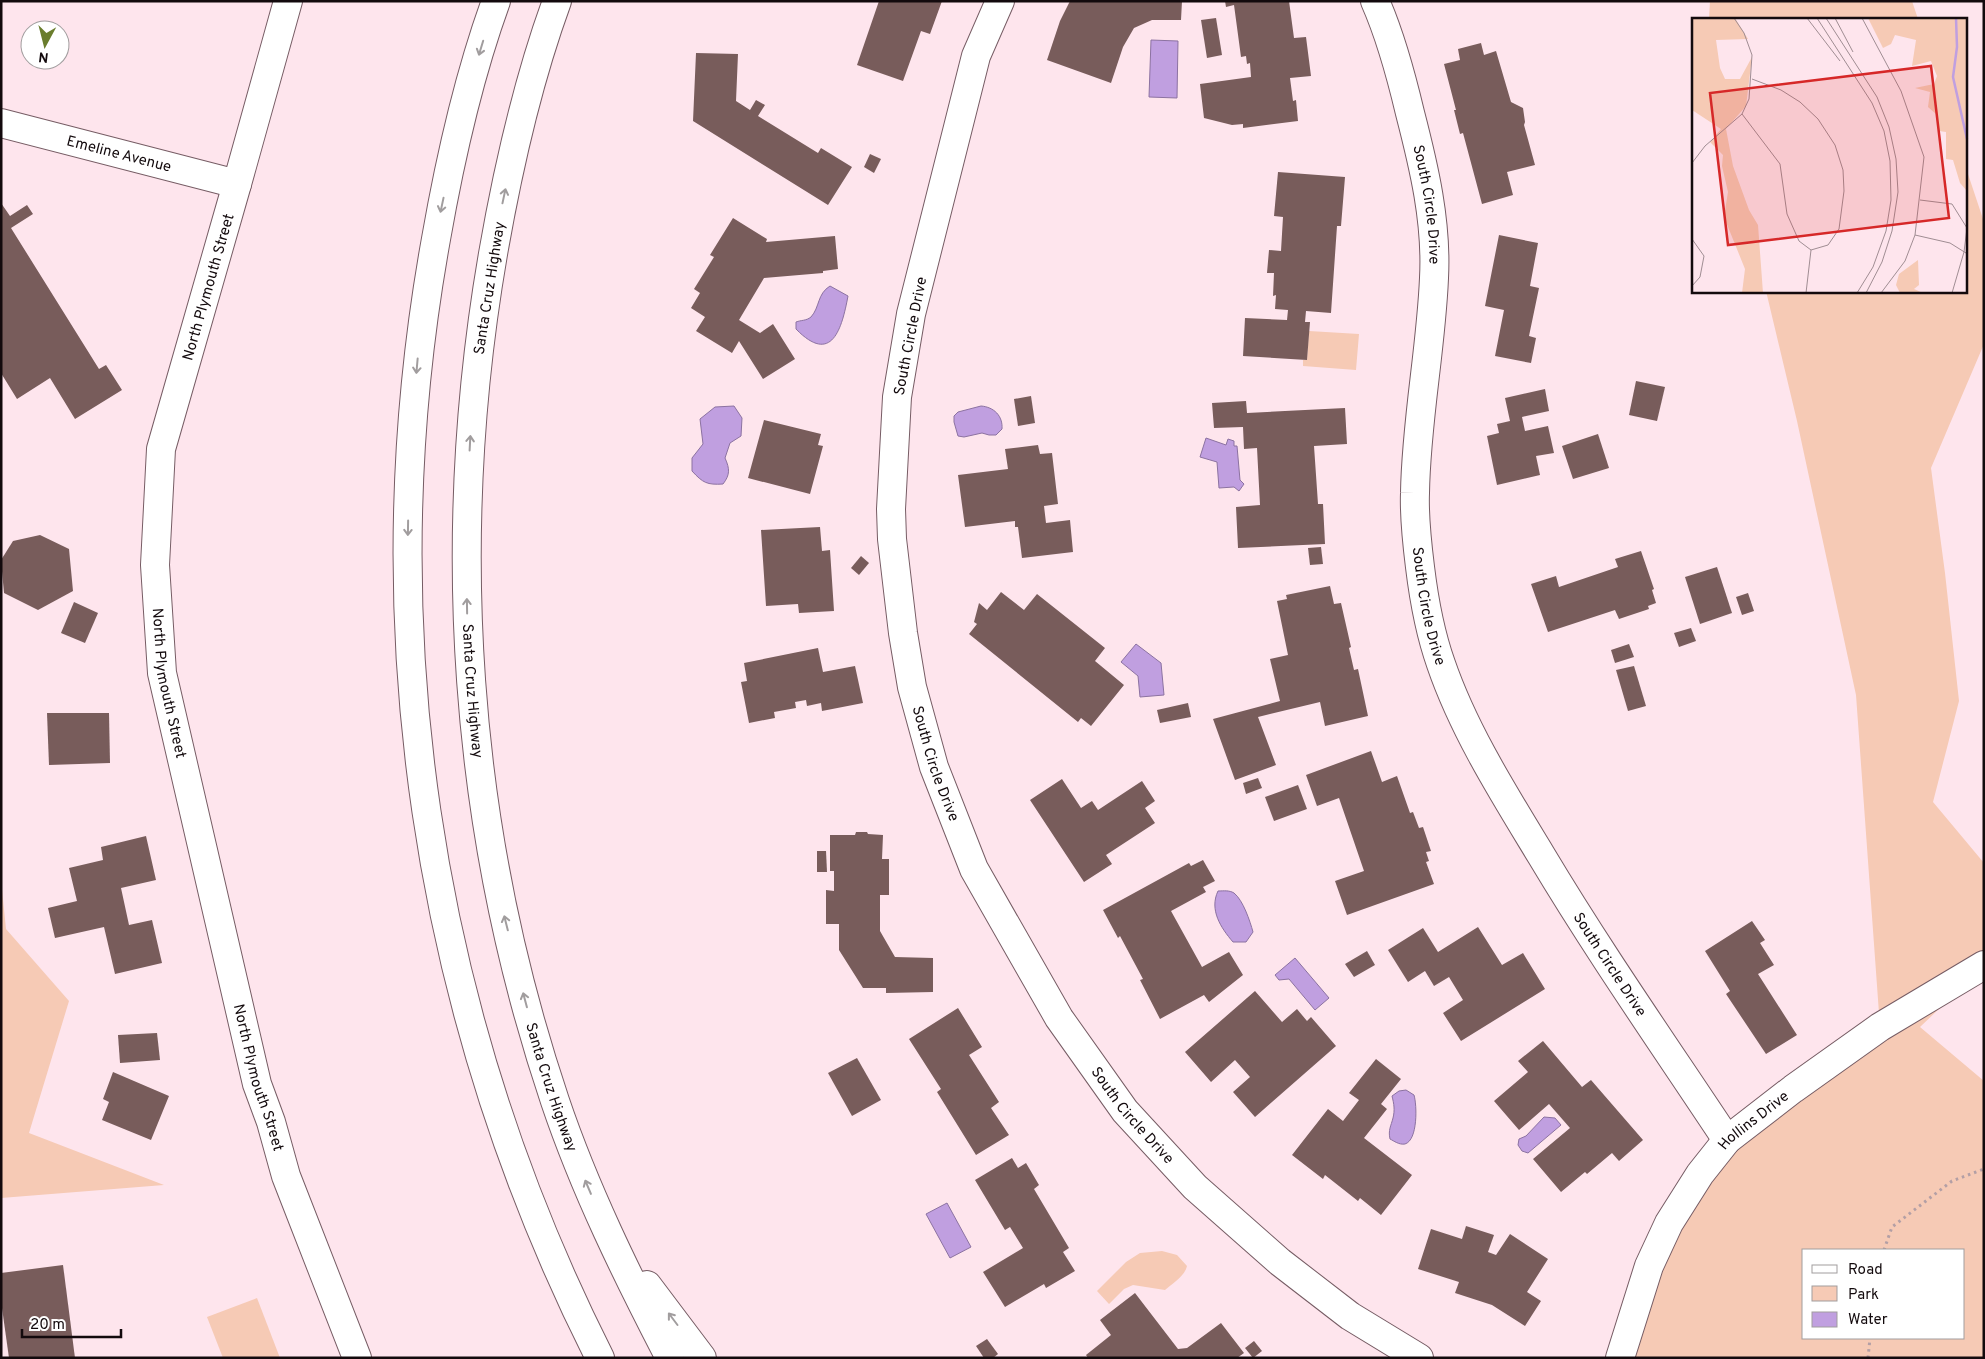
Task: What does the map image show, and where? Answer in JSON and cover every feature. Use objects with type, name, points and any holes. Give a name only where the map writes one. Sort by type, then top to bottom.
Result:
[{"type":"main road","name":"North Plymouth Street","points":[[288,1],[238,184],[161,449],[155,565],[162,673],[257,1084],[271,1122],[286,1176],[357,1358]]},
{"type":"main road","points":[[496,1],[472,77],[454,146],[429,277],[418,356],[411,428],[407,576],[414,718],[422,790],[434,864],[449,935],[478,1047],[508,1142],[533,1208],[560,1275],[600,1358]]},
{"type":"main road","name":"Santa Cruz Highway","points":[[557,1],[531,84],[514,151],[500,218],[478,354],[467,492],[468,630],[472,698],[478,767],[488,835],[501,903],[535,1036],[555,1102],[580,1168],[608,1232],[670,1358]]},
{"type":"main road","name":"South Circle Drive","points":[[1000,1],[976,56],[912,314],[897,397],[892,539],[903,633],[912,687],[934,767],[978,876],[1059,1018],[1125,1111],[1195,1187],[1280,1262],[1350,1316],[1419,1358]]},
{"type":"main road","name":"South Circle Drive","points":[[1375,1],[1401,74],[1420,151],[1431,209],[1434,275],[1430,340],[1416,458],[1415,524],[1424,597],[1440,662],[1472,735],[1513,810],[1580,920],[1727,1140]]},
{"type":"main road","name":"Emeline Avenue","points":[[1,123],[238,184]]},
{"type":"main road","name":"Hollins Drive","points":[[1620,1358],[1649,1266],[1668,1223],[1700,1174],[1727,1140],[1793,1088],[1880,1027],[1984,965]]},
{"type":"main road","points":[[608,1232],[702,1358]]},
{"type":"path","points":[[1884,1249],[1892,1227],[1952,1181],[1984,1169]]},
{"type":"path","points":[[1868,1358],[1870,1339]]},
{"type":"green space","points":[[1710,1],[1912,1],[1918,18],[1709,18]]},
{"type":"green space","points":[[1968,174],[1984,222],[1984,344],[1931,468],[1959,701],[1933,802],[1984,863],[1984,966],[1920,1027],[1984,1081],[1984,1358],[1616,1358],[1704,1171],[1880,1027],[1856,695],[1797,421],[1766,292],[1968,292]]},
{"type":"green space","points":[[1309,331],[1359,334],[1356,370],[1303,366],[1303,360],[1307,360]]},
{"type":"green space","points":[[1,880],[6,929],[69,1001],[29,1133],[164,1185],[1,1198]]},
{"type":"green space","points":[[1162,1251],[1177,1255],[1187,1266],[1181,1276],[1165,1290],[1133,1285],[1124,1289],[1109,1304],[1097,1291],[1126,1262],[1140,1253]]},
{"type":"green space","points":[[257,1298],[280,1358],[223,1358],[207,1317]]},
{"type":"water","points":[[1151,40],[1178,41],[1177,98],[1149,97]]},
{"type":"water","points":[[830,286],[848,296],[842,320],[833,338],[827,343],[818,344],[808,340],[796,329],[796,322],[811,317],[823,293]]},
{"type":"water","points":[[734,406],[742,418],[741,436],[730,443],[725,458],[728,465],[727,478],[723,484],[706,482],[692,471],[692,458],[703,444],[700,419],[715,407]]},
{"type":"water","points":[[981,406],[990,408],[997,413],[1001,420],[1002,429],[996,435],[982,433],[964,437],[958,436],[954,416],[958,412]]},
{"type":"water","points":[[1206,438],[1226,445],[1228,439],[1234,441],[1234,446],[1237,446],[1240,480],[1244,484],[1239,491],[1234,487],[1219,488],[1217,462],[1200,457]]},
{"type":"water","points":[[1136,644],[1161,663],[1164,695],[1140,697],[1138,676],[1121,662]]},
{"type":"water","points":[[1218,891],[1234,893],[1243,906],[1253,932],[1246,942],[1233,942],[1224,931],[1216,912],[1215,905]]},
{"type":"water","points":[[1295,958],[1329,998],[1315,1010],[1289,979],[1279,980],[1275,975]]},
{"type":"water","points":[[1406,1090],[1414,1095],[1416,1122],[1412,1136],[1409,1141],[1403,1144],[1390,1139],[1389,1133],[1394,1112],[1392,1096],[1399,1091]]},
{"type":"water","points":[[1544,1117],[1555,1118],[1561,1125],[1528,1153],[1522,1151],[1518,1145],[1519,1139],[1526,1136]]},
{"type":"water","points":[[947,1203],[971,1247],[950,1258],[926,1214]]},
{"type":"building","points":[[879,1],[942,1],[930,34],[921,31],[903,81],[857,65]]},
{"type":"building","points":[[1070,1],[1182,1],[1181,20],[1152,20],[1134,28],[1123,47],[1111,83],[1047,60],[1060,21]]},
{"type":"building","points":[[1225,1],[1289,1],[1294,38],[1306,37],[1311,76],[1290,78],[1293,101],[1296,100],[1298,121],[1243,128],[1243,124],[1232,125],[1204,118],[1200,84],[1251,77],[1250,63],[1247,64],[1246,56],[1241,57],[1234,5],[1226,7]]},
{"type":"building","points":[[1216,18],[1222,55],[1207,58],[1201,20]]},
{"type":"building","points":[[1481,43],[1484,55],[1496,51],[1511,102],[1523,108],[1524,125],[1535,165],[1507,172],[1513,195],[1482,204],[1463,133],[1460,134],[1444,64],[1460,60],[1458,49]]},
{"type":"building","points":[[696,53],[738,54],[736,101],[750,110],[756,100],[765,105],[758,116],[818,153],[821,148],[852,167],[828,205],[693,121]]},
{"type":"building","points":[[870,154],[881,159],[874,173],[864,167]]},
{"type":"building","points":[[1278,172],[1345,177],[1341,226],[1337,226],[1331,313],[1306,311],[1305,322],[1310,322],[1307,360],[1243,356],[1245,318],[1287,320],[1288,310],[1275,309],[1276,295],[1273,296],[1274,273],[1267,273],[1269,250],[1281,251],[1283,217],[1274,216]]},
{"type":"building","points":[[1,203],[10,216],[27,205],[33,214],[11,228],[99,369],[106,365],[122,390],[75,419],[50,378],[17,399],[1,373]]},
{"type":"building","points":[[733,218],[767,239],[766,242],[835,236],[838,269],[823,271],[823,273],[764,278],[739,320],[760,333],[773,324],[795,359],[763,379],[739,341],[732,353],[696,331],[705,317],[691,308],[700,293],[694,289],[714,257],[710,255]]},
{"type":"building","points":[[1499,235],[1538,243],[1530,286],[1539,288],[1529,336],[1536,338],[1531,363],[1495,356],[1504,310],[1485,306]]},
{"type":"building","points":[[1636,381],[1665,387],[1657,421],[1629,415]]},
{"type":"building","points":[[1545,389],[1549,411],[1522,417],[1525,431],[1548,426],[1554,453],[1536,456],[1540,475],[1497,485],[1487,436],[1499,433],[1497,424],[1510,421],[1505,398]]},
{"type":"building","points":[[1031,396],[1035,423],[1018,426],[1014,399]]},
{"type":"building","points":[[1246,401],[1247,413],[1345,408],[1347,444],[1314,446],[1318,504],[1323,504],[1325,544],[1238,548],[1236,507],[1260,505],[1257,448],[1244,449],[1243,427],[1214,428],[1212,403]]},
{"type":"building","points":[[764,420],[821,434],[818,445],[823,446],[810,494],[748,478]]},
{"type":"building","points":[[1598,434],[1609,468],[1573,479],[1562,446]]},
{"type":"building","points":[[1038,445],[1040,454],[1052,453],[1058,504],[1044,506],[1046,523],[1070,520],[1073,552],[1022,558],[1018,527],[1015,527],[1015,521],[965,527],[958,475],[1008,469],[1005,449]]},
{"type":"building","points":[[820,527],[822,551],[830,550],[834,611],[799,613],[798,604],[766,606],[761,530]]},
{"type":"building","points":[[40,535],[69,549],[73,591],[38,610],[4,593],[1,560],[13,541]]},
{"type":"building","points":[[1321,547],[1323,564],[1310,565],[1308,548]]},
{"type":"building","points":[[1641,551],[1654,589],[1652,590],[1656,603],[1648,606],[1649,609],[1619,619],[1615,610],[1548,632],[1531,584],[1556,576],[1559,587],[1618,567],[1615,559]]},
{"type":"building","points":[[861,556],[869,563],[859,575],[851,568]]},
{"type":"building","points":[[1717,567],[1732,613],[1700,624],[1685,577]]},
{"type":"building","points":[[1330,586],[1334,604],[1341,603],[1354,670],[1358,669],[1368,716],[1325,726],[1320,702],[1258,717],[1276,765],[1235,780],[1213,719],[1280,701],[1270,659],[1288,655],[1277,601],[1287,599],[1286,595]]},
{"type":"building","points":[[1001,592],[1024,610],[1037,594],[1105,648],[1095,661],[1124,685],[1091,726],[1081,718],[1078,722],[969,634],[977,624],[974,622],[979,603],[987,610]]},
{"type":"building","points":[[1748,593],[1754,611],[1742,615],[1736,597]]},
{"type":"building","points":[[74,602],[98,613],[85,643],[61,633]]},
{"type":"building","points":[[1691,628],[1696,641],[1679,647],[1674,633]]},
{"type":"building","points":[[1629,644],[1634,657],[1615,663],[1611,650]]},
{"type":"building","points":[[818,648],[823,672],[855,666],[863,703],[822,711],[821,703],[807,706],[806,700],[795,702],[796,708],[774,712],[775,718],[749,723],[741,682],[747,681],[744,663]]},
{"type":"building","points":[[1634,666],[1646,706],[1628,711],[1616,670]]},
{"type":"building","points":[[1188,703],[1191,717],[1160,723],[1157,710]]},
{"type":"building","points":[[47,713],[109,713],[110,763],[49,765]]},
{"type":"building","points":[[1371,751],[1382,782],[1397,776],[1410,813],[1413,812],[1419,828],[1423,827],[1431,851],[1426,852],[1429,861],[1426,862],[1434,884],[1347,915],[1335,881],[1364,871],[1339,798],[1317,806],[1306,775]]},
{"type":"building","points":[[1258,778],[1262,788],[1246,794],[1243,783]]},
{"type":"building","points":[[1062,779],[1081,808],[1092,801],[1098,810],[1142,781],[1155,801],[1145,808],[1155,823],[1106,855],[1112,864],[1084,882],[1030,800]]},
{"type":"building","points":[[1298,785],[1307,809],[1274,821],[1265,797]]},
{"type":"building","points":[[856,832],[883,835],[882,859],[889,859],[889,895],[880,895],[880,931],[895,957],[933,958],[933,992],[886,993],[886,988],[863,988],[839,950],[839,924],[826,924],[826,890],[834,891],[834,871],[830,871],[830,835],[855,835]]},
{"type":"building","points":[[146,836],[156,880],[121,888],[129,925],[152,920],[162,963],[115,974],[104,927],[55,938],[48,908],[77,901],[69,868],[103,860],[101,847]]},
{"type":"building","points":[[817,851],[826,851],[827,872],[817,872]]},
{"type":"building","points":[[1203,860],[1215,881],[1203,887],[1206,892],[1171,911],[1202,967],[1229,952],[1243,975],[1209,1002],[1204,995],[1160,1019],[1140,980],[1143,979],[1120,936],[1118,938],[1103,910],[1189,863],[1191,866]]},
{"type":"building","points":[[1752,921],[1765,940],[1760,943],[1774,965],[1758,974],[1797,1035],[1766,1054],[1726,994],[1730,991],[1705,951]]},
{"type":"building","points":[[1478,927],[1502,965],[1523,953],[1545,989],[1461,1041],[1443,1013],[1463,1000],[1449,977],[1434,986],[1425,971],[1408,982],[1388,950],[1423,928],[1438,952]]},
{"type":"building","points":[[1367,951],[1375,965],[1354,977],[1345,964]]},
{"type":"building","points":[[1255,991],[1282,1022],[1297,1009],[1307,1021],[1311,1017],[1336,1046],[1255,1117],[1233,1092],[1250,1077],[1235,1060],[1211,1082],[1185,1052]]},
{"type":"building","points":[[958,1008],[982,1047],[969,1055],[999,1102],[991,1108],[1009,1135],[976,1155],[937,1092],[941,1089],[909,1039]]},
{"type":"building","points":[[157,1033],[160,1060],[120,1063],[118,1035]]},
{"type":"building","points":[[1543,1041],[1582,1087],[1591,1080],[1643,1140],[1619,1161],[1612,1153],[1561,1192],[1533,1159],[1570,1128],[1549,1104],[1519,1130],[1494,1101],[1528,1072],[1518,1061]]},
{"type":"building","points":[[857,1058],[881,1100],[852,1116],[828,1073]]},
{"type":"building","points":[[1376,1059],[1401,1079],[1381,1104],[1387,1109],[1364,1138],[1412,1175],[1381,1215],[1360,1198],[1358,1201],[1325,1175],[1323,1179],[1292,1155],[1328,1109],[1343,1121],[1359,1100],[1349,1093]]},
{"type":"building","points":[[113,1072],[169,1096],[151,1140],[102,1120],[109,1102],[103,1099]]},
{"type":"building","points":[[1012,1158],[1018,1168],[1026,1163],[1039,1185],[1034,1189],[1069,1248],[1063,1252],[1075,1271],[1046,1288],[1044,1284],[1005,1307],[983,1272],[1023,1248],[1010,1227],[1005,1230],[975,1180]]},
{"type":"building","points":[[1466,1226],[1494,1235],[1488,1252],[1496,1255],[1510,1234],[1548,1259],[1527,1292],[1541,1301],[1525,1326],[1492,1305],[1455,1293],[1459,1282],[1418,1269],[1431,1229],[1462,1239]]},
{"type":"building","points":[[63,1265],[75,1358],[9,1358],[1,1301],[1,1273]]},
{"type":"building","points":[[1135,1293],[1178,1349],[1187,1348],[1221,1323],[1244,1353],[1237,1358],[1088,1358],[1086,1355],[1111,1335],[1100,1320]]},
{"type":"building","points":[[987,1339],[998,1354],[993,1358],[984,1358],[976,1346]]},
{"type":"building","points":[[1254,1341],[1262,1351],[1253,1358],[1245,1348]]}]
